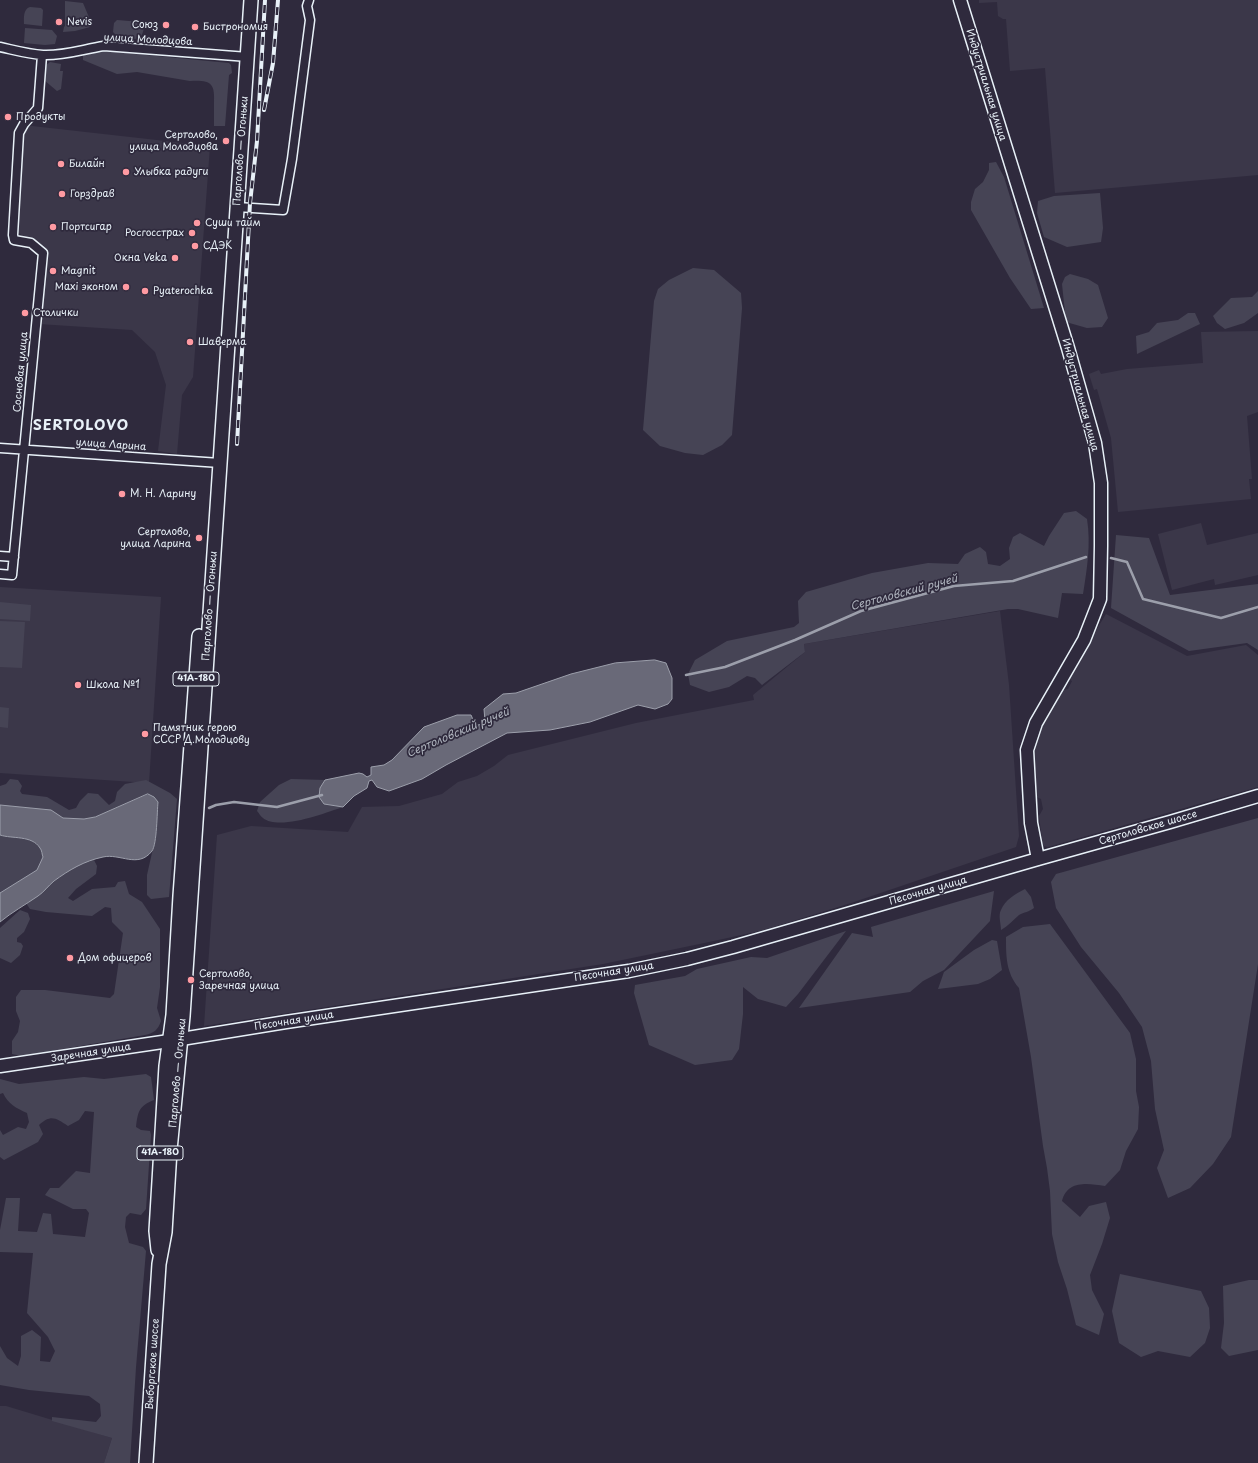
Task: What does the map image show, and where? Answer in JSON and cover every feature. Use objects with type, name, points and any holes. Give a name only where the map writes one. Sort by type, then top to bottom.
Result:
[{"type":"main road","name":"Парголово — Огоньки","points":[[216,463],[237,207],[243,57],[243,0]]},
{"type":"main road","name":"Парголово — Огоньки","points":[[159,1264],[165,1232],[175,1040],[243,57],[251,0]]},
{"type":"main road","name":"Индустриальная улица","points":[[960,0],[1087,414],[1095,443],[1101,483],[1100,598],[1084,640],[1036,723],[1027,750],[1031,823],[1038,859]]},
{"type":"main road","name":"Сертоловское шоссе","points":[[1038,859],[1258,796]]},
{"type":"main road","name":"Песочная улица","points":[[175,1040],[629,971],[688,959],[1038,859]]},
{"type":"main road","name":"Заречная улица","points":[[0,1066],[175,1040]]},
{"type":"main road","name":"Выборгское шоссе","points":[[146,1463],[159,1264]]},
{"type":"street","points":[[237,207],[283,210],[292,159],[310,20],[307,6],[309,0]]},
{"type":"street","name":"улица Молодцова","points":[[0,47],[42,55],[65,53],[104,46],[243,57]]},
{"type":"street","name":"Сосновая улица","points":[[0,574],[12,574],[43,253],[31,243],[14,240],[13,235],[19,134],[24,124],[38,108],[42,55]]},
{"type":"street","name":"улица Ларина","points":[[0,448],[216,463]]},
{"type":"street","points":[[0,556],[14,557]]},
{"type":"shaded area","points":[[979,0],[1258,0],[1258,175],[1055,193],[1045,68],[1010,71],[1006,19],[998,16],[997,2],[979,3]]},
{"type":"shaded area","points":[[65,1],[83,3],[91,22],[90,27],[75,31],[63,32],[65,26]]},
{"type":"shaded area","points":[[30,7],[41,8],[43,10],[42,26],[24,24],[25,12]]},
{"type":"shaded area","points":[[117,20],[141,22],[143,24],[142,35],[139,39],[119,38],[113,32],[114,23]]},
{"type":"shaded area","points":[[25,28],[52,30],[57,36],[55,44],[45,45],[24,43]]},
{"type":"shaded area","points":[[94,50],[229,63],[231,65],[232,73],[229,75],[225,126],[214,126],[214,91],[207,82],[190,81],[137,72],[117,74],[83,60],[83,54]]},
{"type":"shaded area","points":[[50,62],[61,64],[60,71],[63,71],[61,89],[57,91],[44,80],[45,66]]},
{"type":"shaded area","points":[[23,125],[210,146],[193,377],[182,395],[177,454],[158,451],[166,385],[155,352],[132,330],[39,324],[46,253],[16,231]]},
{"type":"shaded area","points":[[996,162],[1004,177],[1044,308],[1031,309],[1010,278],[971,210],[971,202],[975,189],[983,182],[989,170],[989,163]]},
{"type":"shaded area","points":[[1100,193],[1103,228],[1101,242],[1067,247],[1044,237],[1037,213],[1038,201],[1054,196]]},
{"type":"shaded area","points":[[693,268],[714,270],[741,293],[742,308],[732,435],[722,445],[703,455],[685,453],[660,446],[643,430],[654,301],[658,289],[669,280]]},
{"type":"shaded area","points":[[1070,274],[1088,279],[1098,285],[1108,318],[1102,327],[1087,328],[1066,322],[1062,284],[1065,277]]},
{"type":"shaded area","points":[[1258,291],[1258,313],[1244,323],[1225,329],[1217,323],[1213,316],[1231,298],[1252,297]]},
{"type":"shaded area","points":[[1188,313],[1195,313],[1200,324],[1137,354],[1136,336],[1149,332],[1157,323],[1178,320]]},
{"type":"shaded area","points":[[1258,331],[1258,412],[1247,416],[1252,479],[1249,479],[1251,499],[1118,512],[1111,438],[1097,389],[1094,390],[1089,374],[1099,370],[1101,374],[1127,369],[1203,363],[1201,332]]},
{"type":"shaded area","points":[[1076,511],[1087,519],[1089,538],[1083,594],[1062,593],[1058,618],[1018,609],[1008,609],[804,644],[805,652],[762,685],[755,678],[747,676],[729,687],[709,692],[690,685],[688,674],[695,660],[727,641],[794,627],[799,623],[798,601],[806,592],[872,573],[928,563],[958,564],[965,554],[980,547],[986,552],[988,564],[1000,566],[1010,559],[1009,548],[1013,537],[1020,533],[1044,546],[1064,513]]},
{"type":"shaded area","points":[[1201,523],[1207,545],[1258,533],[1258,575],[1215,585],[1214,579],[1172,590],[1158,534]]},
{"type":"shaded area","points":[[1116,535],[1149,538],[1170,595],[1258,584],[1258,650],[1247,643],[1189,651],[1111,608]]},
{"type":"shaded area","name":"Школа №1","points":[[0,587],[161,597],[149,783],[0,773]]},
{"type":"shaded area","points":[[0,602],[31,605],[30,621],[0,619]]},
{"type":"shaded area","points":[[1000,611],[1009,685],[1019,836],[1016,847],[851,903],[764,930],[603,964],[204,1026],[217,835],[251,826],[348,832],[362,807],[399,806],[442,794],[458,782],[477,776],[494,766],[508,755],[636,723],[754,700],[753,695],[805,652],[804,644]]},
{"type":"shaded area","points":[[1106,614],[1187,656],[1246,645],[1258,655],[1258,787],[1048,847],[1043,846],[1039,816],[1043,809],[1041,799],[1037,797],[1031,747],[1060,691],[1068,689],[1072,681],[1067,678]]},
{"type":"shaded area","points":[[0,621],[25,622],[22,668],[0,667]]},
{"type":"shaded area","points":[[0,707],[9,708],[8,728],[0,727]]},
{"type":"shaded area","points":[[10,779],[18,780],[22,786],[20,791],[22,794],[47,797],[69,810],[76,808],[80,801],[88,793],[98,794],[109,805],[115,801],[117,792],[125,784],[146,780],[170,793],[177,799],[169,897],[151,899],[147,895],[147,875],[154,844],[148,794],[95,817],[84,819],[63,818],[51,810],[0,805],[0,786],[6,784]]},
{"type":"shaded area","points":[[291,779],[325,780],[320,788],[325,804],[343,807],[302,820],[280,823],[270,822],[262,817],[257,811],[260,802],[279,785]]},
{"type":"shaded area","points":[[1258,818],[1258,964],[1231,1137],[1213,1164],[1190,1188],[1168,1198],[1157,1168],[1164,1150],[1155,1109],[1151,1061],[1142,1027],[1119,993],[1081,947],[1056,908],[1051,882],[1056,874]]},
{"type":"shaded area","points":[[0,835],[32,841],[41,849],[43,857],[37,870],[0,893]]},
{"type":"shaded area","points":[[94,860],[97,866],[96,874],[76,889],[68,898],[73,901],[92,889],[115,887],[118,882],[125,881],[129,894],[142,902],[160,929],[160,987],[157,1008],[161,1021],[160,1024],[155,1031],[145,1035],[21,1056],[12,1054],[12,1041],[18,1032],[20,1021],[16,1011],[16,997],[21,990],[45,990],[110,998],[114,994],[123,933],[112,922],[111,908],[105,907],[92,916],[30,909],[26,903],[72,869],[82,863]]},
{"type":"shaded area","points":[[1025,889],[1031,897],[1034,908],[1019,915],[1001,930],[1000,912],[1003,906],[1011,898]]},
{"type":"shaded area","points":[[994,891],[990,921],[944,970],[923,981],[910,992],[799,1008],[852,933],[873,937],[871,927]]},
{"type":"shaded area","points":[[20,910],[28,913],[30,919],[24,932],[17,938],[17,942],[21,943],[23,946],[20,955],[11,963],[0,958],[0,928]]},
{"type":"shaded area","points":[[1050,924],[1130,1033],[1136,1059],[1136,1091],[1139,1107],[1138,1129],[1126,1151],[1120,1170],[1105,1186],[1079,1184],[1073,1186],[1068,1189],[1062,1201],[1080,1217],[1089,1206],[1106,1202],[1110,1218],[1090,1275],[1092,1290],[1104,1314],[1099,1335],[1076,1325],[1067,1289],[1058,1262],[1052,1234],[1050,1191],[1031,1057],[1019,988],[1011,976],[1007,958],[1006,937],[1023,927]]},
{"type":"shaded area","points":[[846,931],[798,994],[786,1007],[758,999],[743,987],[743,1014],[739,1049],[732,1060],[695,1065],[649,1045],[634,993],[635,985],[685,976],[697,969],[751,957],[767,958]]},
{"type":"shaded area","points":[[992,940],[997,941],[1002,970],[990,979],[978,984],[938,989],[944,972],[974,950]]},
{"type":"shaded area","points":[[146,1074],[151,1077],[154,1100],[145,1104],[140,1110],[136,1127],[141,1130],[150,1131],[151,1135],[146,1209],[141,1215],[130,1213],[126,1217],[125,1227],[129,1243],[143,1247],[146,1251],[136,1367],[130,1463],[104,1463],[112,1438],[52,1421],[52,1417],[96,1422],[101,1416],[100,1404],[89,1396],[29,1390],[0,1385],[0,1346],[7,1358],[18,1366],[21,1356],[21,1336],[32,1330],[41,1337],[40,1361],[50,1362],[55,1351],[48,1337],[27,1313],[33,1253],[0,1252],[0,1230],[6,1198],[20,1198],[18,1231],[37,1232],[43,1213],[51,1214],[53,1234],[85,1237],[89,1213],[86,1209],[73,1209],[45,1195],[50,1188],[59,1188],[76,1171],[90,1173],[94,1112],[85,1111],[79,1120],[68,1126],[54,1118],[47,1119],[39,1125],[43,1134],[38,1142],[4,1160],[0,1157],[0,1130],[3,1135],[18,1127],[26,1129],[29,1122],[27,1113],[7,1100],[3,1093],[0,1094],[0,1079],[19,1084],[84,1077],[104,1079]]},
{"type":"shaded area","points":[[1120,1274],[1201,1291],[1209,1308],[1210,1328],[1205,1343],[1190,1357],[1158,1351],[1141,1357],[1119,1343],[1112,1311]]},
{"type":"shaded area","points":[[1249,1280],[1258,1280],[1258,1350],[1229,1356],[1221,1348],[1224,1323],[1223,1286]]},
{"type":"shaded area","points":[[0,1406],[6,1406],[112,1438],[104,1463],[0,1463]]},
{"type":"water","points":[[655,660],[666,663],[672,678],[672,699],[668,704],[655,709],[638,705],[590,722],[550,730],[507,733],[422,779],[389,791],[377,787],[372,780],[369,781],[367,788],[354,796],[343,807],[324,804],[319,797],[320,788],[325,780],[359,773],[367,777],[371,775],[371,767],[384,765],[392,760],[424,727],[457,715],[471,715],[475,724],[479,725],[485,721],[484,709],[503,694],[516,693],[571,674],[615,663]]},
{"type":"water","points":[[148,794],[154,797],[158,802],[154,847],[147,856],[135,860],[109,856],[83,863],[60,877],[40,894],[0,922],[0,893],[37,870],[43,857],[41,849],[32,841],[0,835],[0,805],[51,810],[63,818],[84,819],[95,817]]},
{"type":"waterway","name":"Сертоловский ручей","points":[[686,675],[725,667],[795,640],[861,611],[954,586],[1013,581],[1086,557]]},
{"type":"waterway","name":"Сертоловский ручей","points":[[1111,558],[1127,562],[1143,599],[1221,618],[1258,607]]},
{"type":"waterway","name":"Сертоловский ручей","points":[[209,808],[216,805],[234,802],[277,807],[322,795]]},
{"type":"railway","points":[[237,444],[250,203],[257,141],[265,0]]},
{"type":"railway","points":[[264,110],[273,63],[278,0]]},
{"type":"place","name":"Nevis","points":[[59,22]]},
{"type":"place","name":"Союз","points":[[166,25]]},
{"type":"place","name":"Бистрономия","points":[[195,27]]},
{"type":"place","name":"Продукты","points":[[8,117]]},
{"type":"place","name":"Сертолово, улица Молодцова","points":[[226,141]]},
{"type":"place","name":"Билайн","points":[[61,164]]},
{"type":"place","name":"Улыбка радуги","points":[[126,172]]},
{"type":"place","name":"Горздрав","points":[[62,194]]},
{"type":"place","name":"Суши тайм","points":[[197,223]]},
{"type":"place","name":"Портсигар","points":[[53,227]]},
{"type":"place","name":"Росгосстрах","points":[[192,233]]},
{"type":"place","name":"СДЭК","points":[[195,246]]},
{"type":"place","name":"Окна Veka","points":[[175,258]]},
{"type":"place","name":"Magnit","points":[[53,271]]},
{"type":"place","name":"Maxi эконом","points":[[126,287]]},
{"type":"place","name":"Pyaterochka","points":[[145,291]]},
{"type":"place","name":"Столички","points":[[25,313]]},
{"type":"place","name":"Шаверма","points":[[190,342]]},
{"type":"place","name":"М. Н. Ларину","points":[[122,494]]},
{"type":"place","name":"Сертолово, улица Ларина","points":[[199,538]]},
{"type":"place","name":"Школа №1","points":[[78,685]]},
{"type":"place","name":"Памятник герою СССР Д.Молодцову","points":[[145,734]]},
{"type":"place","name":"Дом офицеров","points":[[70,958]]},
{"type":"place","name":"Сертолово, Заречная улица","points":[[191,980]]},
{"type":"district","name":"SERTOLOVO","points":[[81,426]]}]
